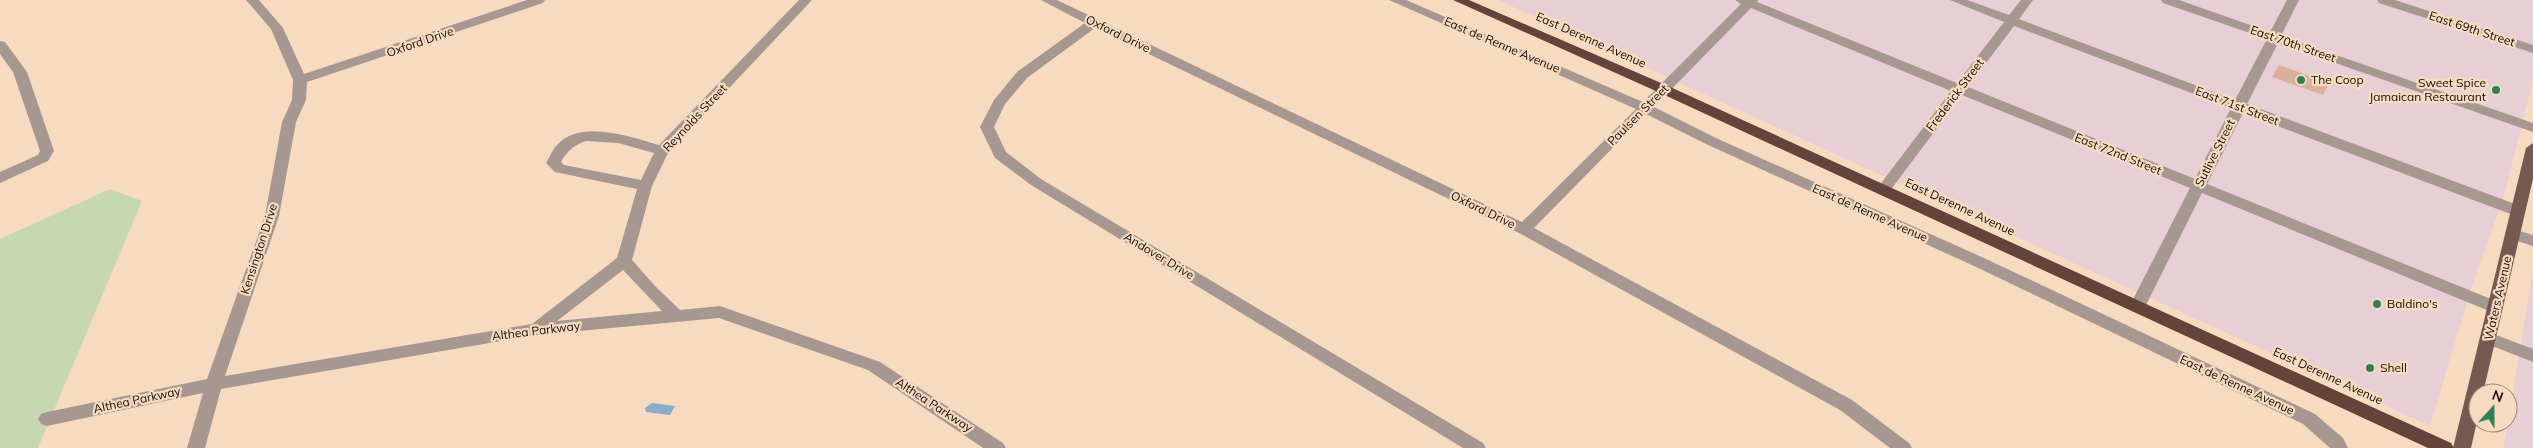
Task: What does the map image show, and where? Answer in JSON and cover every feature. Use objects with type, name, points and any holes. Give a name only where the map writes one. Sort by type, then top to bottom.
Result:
[{"type":"highway","name":"East Derenne Avenue","points":[[1464,1],[1884,189],[2136,307],[2445,448]]},
{"type":"main road","name":"Waters Avenue","points":[[2462,448],[2533,148]]},
{"type":"street","points":[[252,0],[277,28],[300,80]]},
{"type":"street","name":"Oxford Drive","points":[[300,80],[377,56],[539,0]]},
{"type":"street","name":"Reynolds Street","points":[[624,261],[645,186],[662,151],[806,0]]},
{"type":"street","name":"Oxford Drive","points":[[1047,0],[1524,230],[1846,405],[1903,448]]},
{"type":"street","name":"East de Renne Avenue","points":[[1395,0],[1506,46],[1645,108],[1711,141],[1980,262],[2309,419],[2338,445]]},
{"type":"street","name":"East 71st Street","points":[[1956,0],[2518,211]]},
{"type":"street","name":"Frederick Street","points":[[1884,189],[2026,0]]},
{"type":"street","name":"East 70th Street","points":[[2167,0],[2533,128]]},
{"type":"street","name":"Sutlive Street","points":[[2136,307],[2293,0]]},
{"type":"street","name":"East 69th Street","points":[[2383,0],[2533,49]]},
{"type":"street","name":"Paulsen Street","points":[[1524,230],[1645,108],[1747,1]]},
{"type":"street","name":"East 72nd Street","points":[[1747,1],[2495,307]]},
{"type":"street","name":"Andover Drive","points":[[1094,23],[1022,75],[999,103],[987,127],[1000,155],[1036,182],[1477,448]]},
{"type":"street","points":[[0,45],[20,72],[47,151],[43,158],[0,178]]},
{"type":"street","name":"Kensington Drive","points":[[196,448],[214,384],[272,216],[289,122],[298,100],[300,80]]},
{"type":"street","points":[[645,186],[618,178],[560,169],[553,163],[557,152],[570,141],[608,135],[662,151]]},
{"type":"street","points":[[2513,234],[2533,241]]},
{"type":"street","points":[[536,329],[624,261],[649,290],[678,317]]},
{"type":"street","name":"Althea Parkway","points":[[47,419],[214,384],[536,329],[720,312],[874,366],[997,448]]},
{"type":"street","points":[[2488,338],[2533,356]]},
{"type":"shaded area","points":[[1498,0],[2533,0],[2533,81],[2503,199],[2471,289],[2430,426]]},
{"type":"shaded area","points":[[2533,269],[2533,448],[2503,448],[2506,433],[2518,433],[2518,383],[2514,383]]},
{"type":"green space","points":[[110,189],[142,201],[38,448],[0,448],[0,239]]},
{"type":"water","points":[[652,403],[675,406],[670,415],[646,412],[645,408]]},
{"type":"building","name":"The Coop","points":[[2279,65],[2329,83],[2323,95],[2272,77]]},
{"type":"place","name":"The Coop","points":[[2301,80]]},
{"type":"place","name":"Sweet Spice Jamaican Restaurant","points":[[2496,90]]},
{"type":"place","name":"Baldino's","points":[[2377,304]]},
{"type":"place","name":"Shell","points":[[2370,368]]}]
